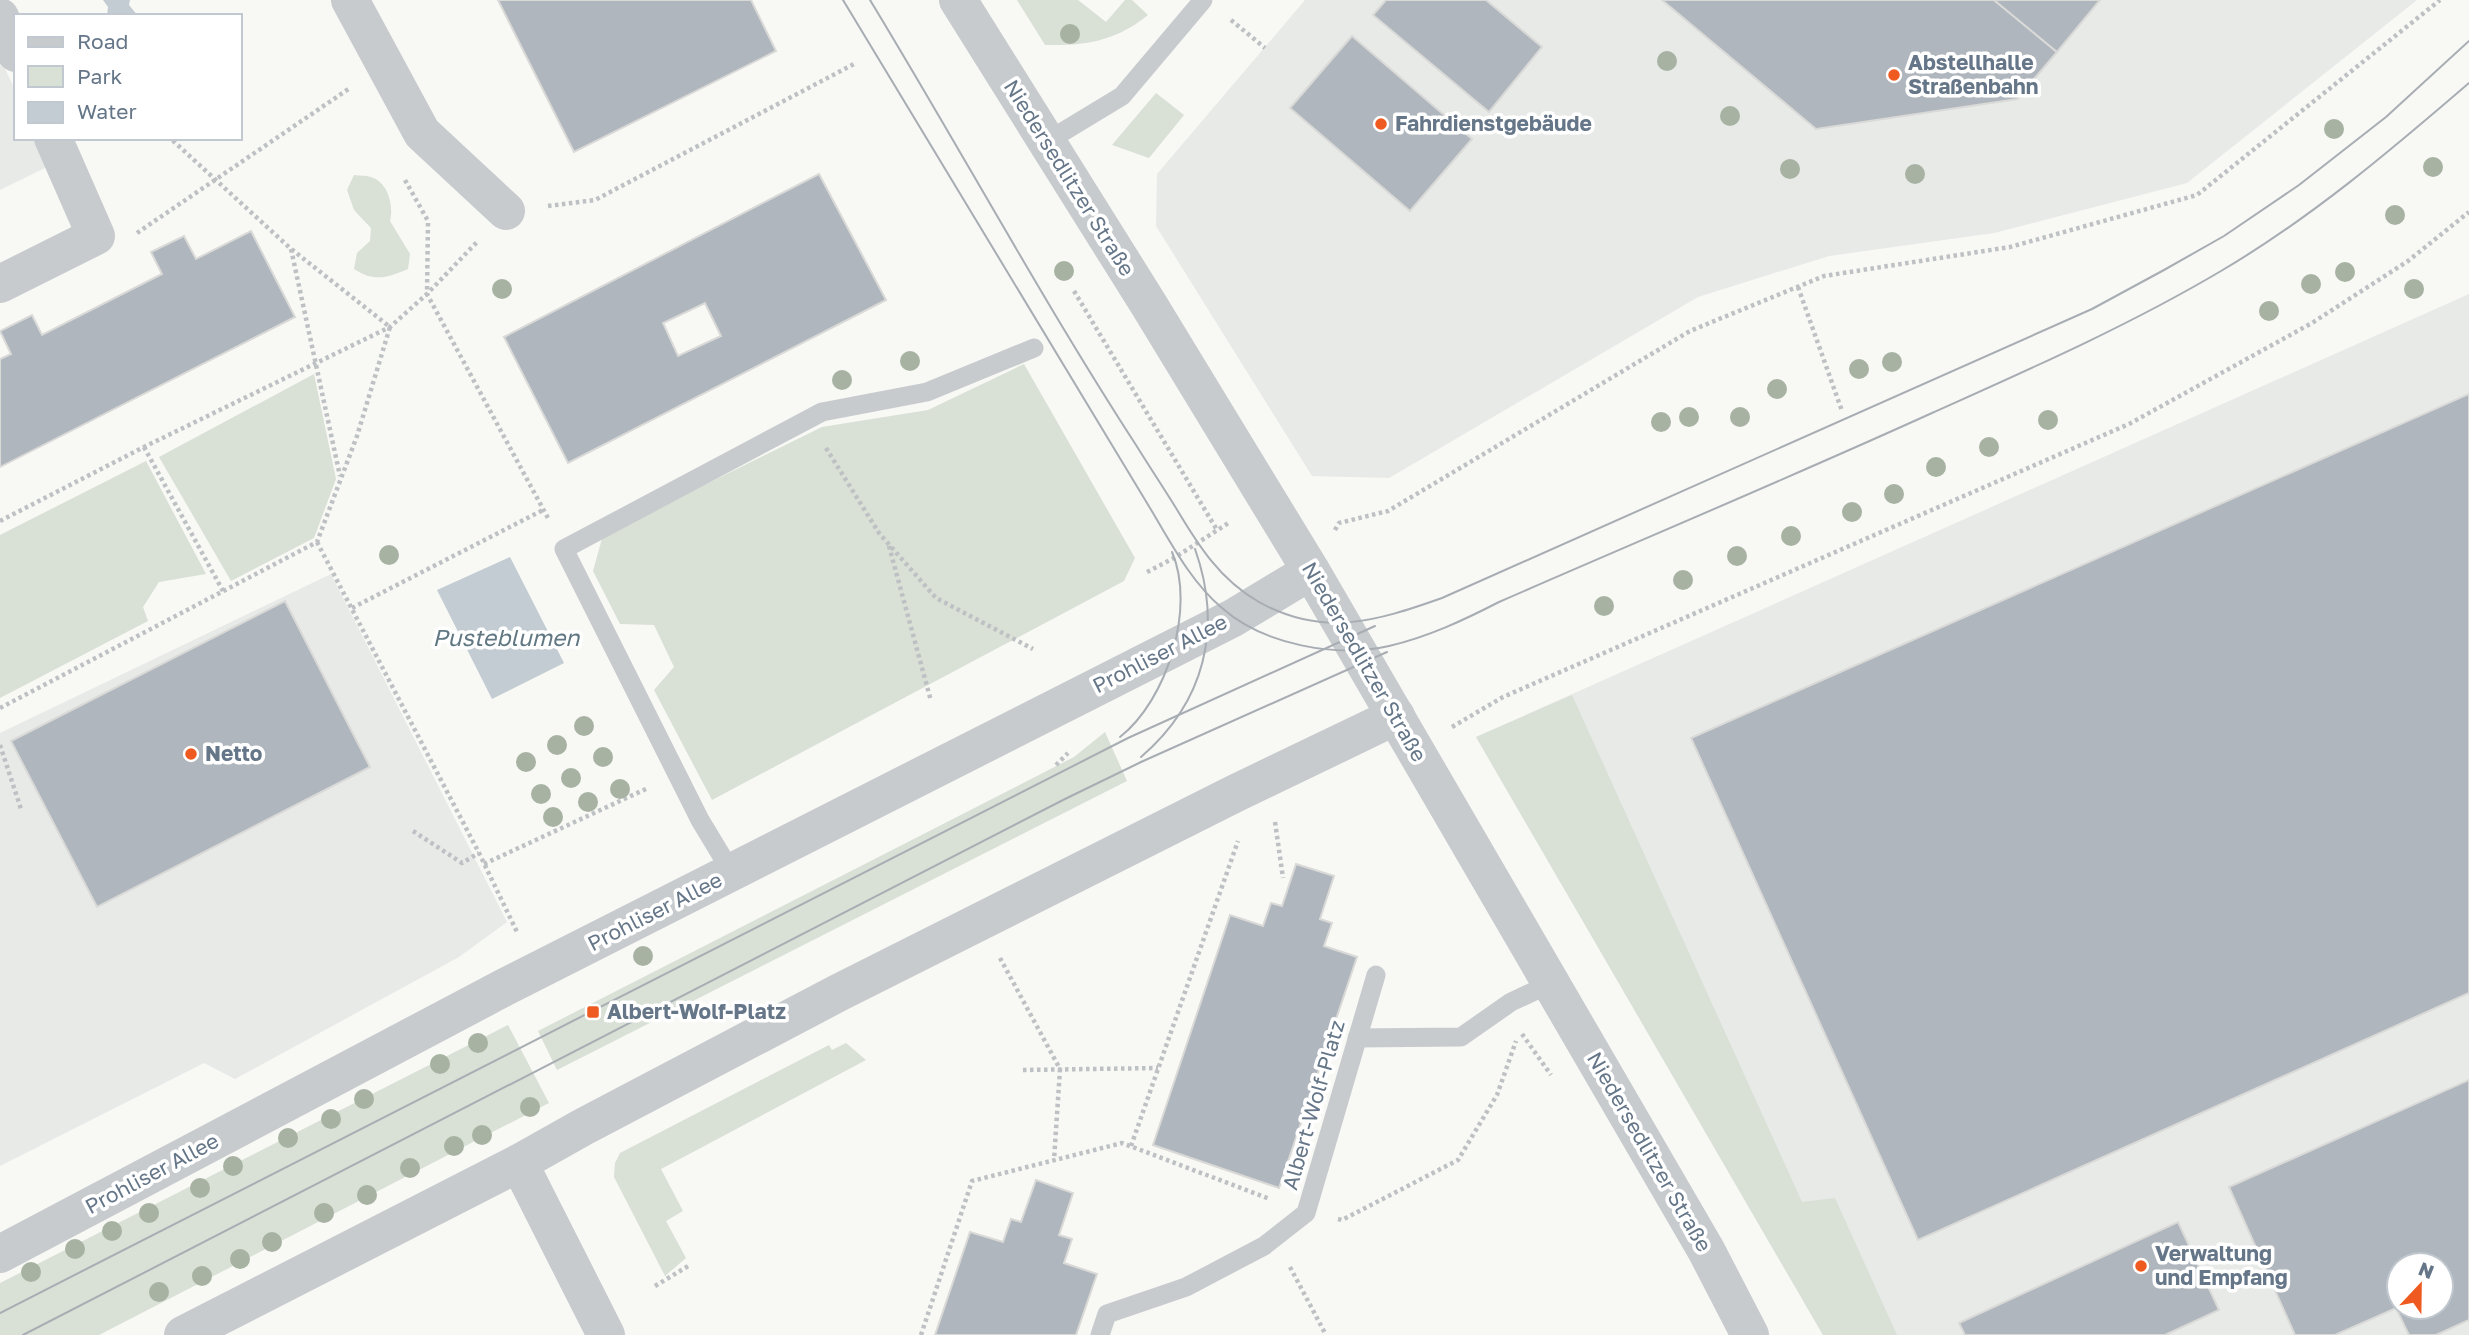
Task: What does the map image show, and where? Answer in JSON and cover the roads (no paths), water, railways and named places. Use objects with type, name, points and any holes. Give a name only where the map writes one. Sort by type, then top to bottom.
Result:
[{"type":"street","points":[[350,0],[422,133],[506,211]]},
{"type":"street","name":"Niedersedlitzer Straße","points":[[957,0],[1149,305],[1311,571],[1706,1250],[1750,1335]]},
{"type":"street","points":[[0,284],[96,236],[54,140]]},
{"type":"street","name":"Prohliser Allee","points":[[0,1254],[505,987],[1233,618],[1311,571]]},
{"type":"street","points":[[183,1335],[519,1163],[583,1126],[838,993],[1223,799],[1396,716]]},
{"type":"street","points":[[519,1163],[606,1335]]},
{"type":"lane","points":[[1046,142],[1122,96],[1203,0]]},
{"type":"lane","points":[[732,873],[700,820],[564,549],[822,412],[927,392],[1034,348]]},
{"type":"lane","name":"Albert-Wolf-Platz","points":[[1100,1335],[1107,1314],[1186,1287],[1264,1246],[1306,1213],[1376,975]]},
{"type":"lane","points":[[1357,1038],[1461,1037],[1511,1002],[1552,983]]},
{"type":"water","points":[[103,0],[130,0],[129,5],[136,14],[107,14],[108,7]]},
{"type":"water","name":"Pusteblumen","points":[[510,557],[564,663],[492,699],[437,590]]},
{"type":"tram line","points":[[843,0],[1191,574],[1211,598],[1239,621],[1279,639],[1324,649],[1389,646],[1446,627],[1878,437],[2115,328],[2221,271],[2287,229],[2380,158],[2469,83]]},
{"type":"tram line","points":[[870,0],[1067,335],[1211,561],[1233,583],[1259,602],[1305,620],[1328,623],[1372,619],[1442,598],[2092,309],[2224,236],[2299,185],[2386,117],[2469,41]]},
{"type":"tram line","points":[[1141,757],[1163,736],[1180,712],[1194,688],[1202,662],[1207,635],[1207,607],[1195,549]]},
{"type":"tram line","points":[[1120,737],[1137,721],[1151,700],[1173,652],[1181,599],[1179,575],[1172,552]]},
{"type":"tram line","points":[[0,1313],[1128,738],[1375,626]]},
{"type":"tram line","points":[[23,1335],[1065,799],[1387,652]]},
{"type":"place","name":"Abstellhalle Straßenbahn","points":[[1894,75]]},
{"type":"place","name":"Fahrdienstgebäude","points":[[1381,124]]},
{"type":"place","name":"Netto","points":[[191,754]]},
{"type":"place","name":"Albert-Wolf-Platz","points":[[593,1012]]},
{"type":"place","name":"Verwaltung und Empfang","points":[[2141,1266]]}]
